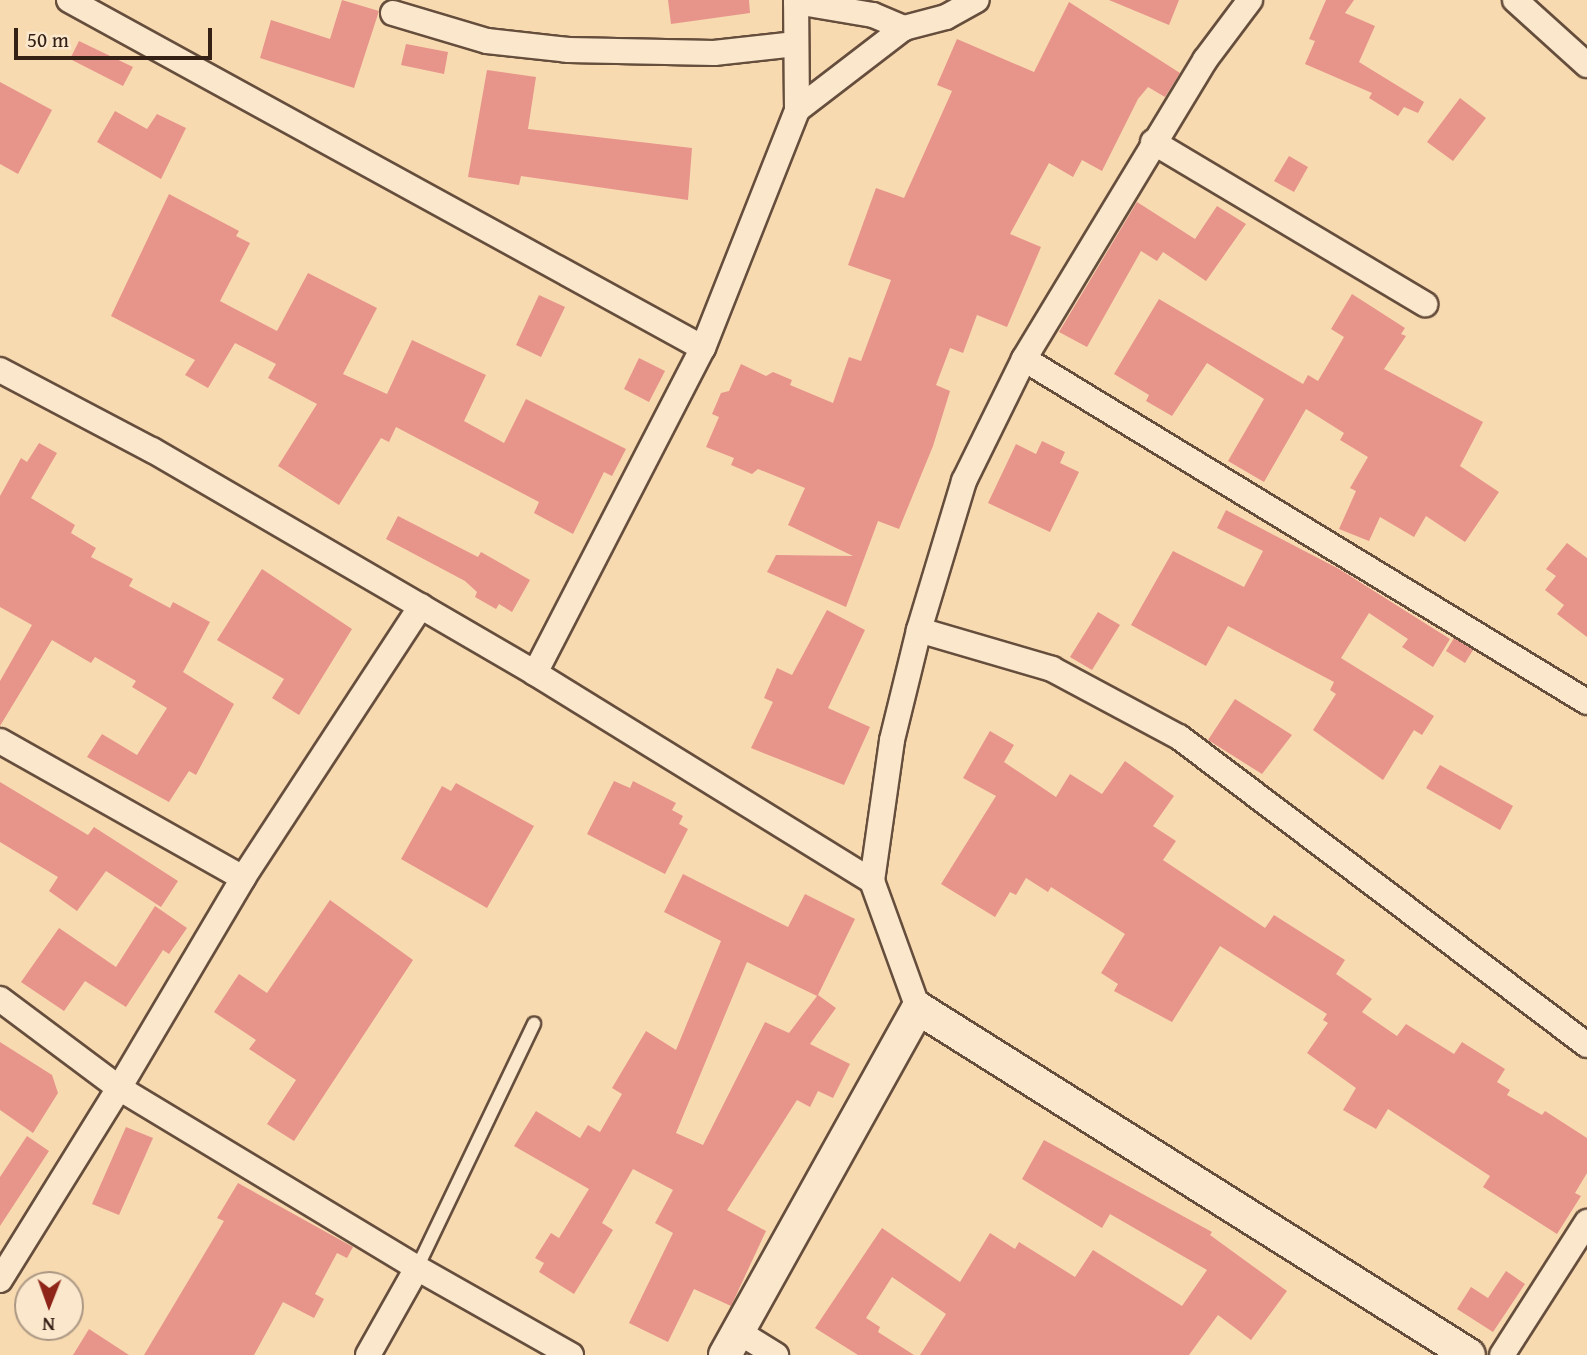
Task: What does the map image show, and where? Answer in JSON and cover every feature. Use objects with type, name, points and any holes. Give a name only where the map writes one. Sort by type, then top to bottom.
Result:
[{"type":"street","points":[[69,0],[703,348]]},
{"type":"street","points":[[797,110],[904,28],[946,17],[977,0]]},
{"type":"street","points":[[1250,0],[1205,60],[1153,142],[1024,359],[964,481],[919,630],[892,740],[872,881],[918,1008],[1469,1355]]},
{"type":"street","points":[[1516,0],[1587,65]]},
{"type":"street","points":[[535,673],[703,348],[797,110],[796,1],[873,15],[904,28]]},
{"type":"street","points":[[394,13],[487,41],[569,50],[714,53],[796,44]]},
{"type":"street","points":[[1153,142],[1425,304]]},
{"type":"street","points":[[1024,359],[1587,702]]},
{"type":"street","points":[[0,370],[152,450],[421,606],[535,673],[872,881]]},
{"type":"street","points":[[0,1280],[119,1088],[243,878],[421,606]]},
{"type":"street","points":[[919,630],[1052,669],[1179,737],[1587,1045]]},
{"type":"street","points":[[0,741],[243,878]]},
{"type":"street","points":[[0,999],[119,1088],[416,1268],[570,1355]]},
{"type":"street","points":[[776,1355],[731,1343],[918,1008]]},
{"type":"street","points":[[1502,1355],[1587,1222]]},
{"type":"street","points":[[368,1355],[416,1268]]},
{"type":"lane","points":[[416,1268],[534,1024]]},
{"type":"building","points":[[342,0],[379,11],[354,88],[260,58],[271,20],[330,39]]},
{"type":"building","points":[[668,0],[749,0],[750,13],[671,24]]},
{"type":"building","points":[[1109,0],[1179,0],[1169,25]]},
{"type":"building","points":[[1326,0],[1354,0],[1345,13],[1375,26],[1359,62],[1424,102],[1418,113],[1404,107],[1398,116],[1369,98],[1372,93],[1305,64],[1315,41],[1309,39]]},
{"type":"building","points":[[1069,2],[1180,73],[1165,97],[1148,87],[1138,99],[1102,171],[1082,160],[1073,177],[1049,163],[1010,234],[1041,247],[1007,327],[977,315],[963,353],[950,348],[936,385],[950,391],[933,446],[899,529],[878,521],[846,607],[767,572],[776,555],[853,556],[788,525],[805,488],[758,469],[752,474],[731,465],[734,458],[706,447],[719,417],[712,414],[721,393],[729,391],[741,364],[766,376],[773,372],[792,380],[790,385],[833,403],[849,357],[861,361],[891,280],[848,265],[876,188],[904,198],[952,91],[937,85],[957,39],[1034,72]]},
{"type":"building","points":[[79,41],[133,67],[123,86],[70,59]]},
{"type":"building","points":[[406,44],[448,52],[444,74],[401,65]]},
{"type":"building","points":[[487,70],[536,77],[528,129],[692,148],[688,200],[521,176],[519,185],[468,177]]},
{"type":"building","points":[[0,82],[52,110],[18,174],[0,164]]},
{"type":"building","points":[[1460,98],[1486,118],[1453,161],[1427,142]]},
{"type":"building","points":[[115,111],[147,129],[157,114],[186,128],[161,179],[97,142]]},
{"type":"building","points":[[1289,156],[1308,167],[1294,192],[1274,181]]},
{"type":"building","points":[[169,194],[239,231],[236,236],[250,243],[220,301],[277,331],[308,273],[377,308],[343,374],[387,394],[412,340],[486,375],[464,421],[504,443],[526,399],[626,449],[612,476],[604,472],[573,534],[534,513],[539,502],[396,427],[389,442],[381,438],[339,505],[278,466],[317,404],[268,378],[276,364],[235,343],[208,388],[185,375],[195,360],[111,316]]},
{"type":"building","points":[[1137,202],[1195,239],[1217,206],[1246,224],[1206,281],[1163,252],[1157,261],[1141,251],[1087,347],[1059,332]]},
{"type":"building","points":[[1352,294],[1405,328],[1401,334],[1406,336],[1384,369],[1483,422],[1460,466],[1499,492],[1465,542],[1426,516],[1414,537],[1380,517],[1369,541],[1339,529],[1356,491],[1350,488],[1368,457],[1340,440],[1344,433],[1306,409],[1264,482],[1228,461],[1264,399],[1207,363],[1172,416],[1146,401],[1149,395],[1114,374],[1159,299],[1303,384],[1308,375],[1318,381],[1344,337],[1331,329]]},
{"type":"building","points":[[539,295],[565,307],[541,357],[516,345]]},
{"type":"building","points":[[639,358],[665,371],[649,402],[624,389]]},
{"type":"building","points":[[1042,441],[1065,452],[1060,463],[1079,472],[1050,532],[988,503],[1016,444],[1036,454]]},
{"type":"building","points":[[39,443],[57,453],[31,498],[75,525],[71,533],[96,548],[91,557],[133,579],[129,586],[170,608],[173,602],[210,622],[183,672],[234,704],[196,775],[189,771],[169,802],[87,757],[102,734],[137,755],[167,708],[132,687],[136,681],[95,657],[91,663],[52,640],[0,726],[0,681],[32,625],[0,607],[0,496],[21,458],[27,462]]},
{"type":"building","points":[[1226,510],[1339,569],[1450,639],[1433,667],[1402,647],[1408,639],[1369,613],[1341,658],[1434,716],[1422,735],[1414,730],[1383,780],[1313,730],[1336,694],[1330,690],[1334,682],[1228,626],[1206,666],[1131,625],[1173,551],[1244,587],[1263,551],[1217,528]]},
{"type":"building","points":[[398,516],[478,557],[481,552],[530,580],[512,612],[499,604],[496,609],[475,597],[477,592],[465,581],[386,539]]},
{"type":"building","points":[[1567,543],[1587,558],[1587,637],[1557,614],[1564,605],[1545,590],[1556,576],[1546,569]]},
{"type":"building","points":[[262,569],[352,629],[299,715],[272,698],[284,679],[217,640]]},
{"type":"building","points":[[827,610],[865,630],[828,708],[870,727],[844,785],[751,748],[773,702],[764,698],[777,668],[792,675]]},
{"type":"building","points":[[1098,612],[1120,625],[1092,670],[1070,657]]},
{"type":"building","points":[[1454,638],[1473,650],[1465,663],[1446,651]]},
{"type":"building","points":[[1235,699],[1292,735],[1262,774],[1208,740]]},
{"type":"building","points":[[990,731],[1014,745],[1004,762],[1056,797],[1070,774],[1102,794],[1125,761],[1174,796],[1153,826],[1176,841],[1163,860],[1265,928],[1274,915],[1345,960],[1336,974],[1372,999],[1362,1012],[1397,1036],[1406,1024],[1454,1054],[1462,1042],[1505,1069],[1497,1082],[1510,1090],[1507,1095],[1542,1115],[1545,1111],[1587,1138],[1587,1173],[1575,1193],[1581,1196],[1557,1234],[1483,1187],[1490,1176],[1388,1109],[1376,1129],[1343,1110],[1356,1088],[1307,1053],[1328,1023],[1323,1020],[1327,1014],[1220,946],[1172,1022],[1114,991],[1118,984],[1101,973],[1125,934],[1051,887],[1048,892],[1026,878],[1016,895],[1010,892],[995,917],[941,884],[996,796],[963,778]]},
{"type":"building","points":[[1440,765],[1513,806],[1500,830],[1426,788]]},
{"type":"building","points":[[614,781],[630,788],[633,781],[676,803],[672,810],[683,816],[679,824],[688,829],[665,874],[587,834]]},
{"type":"building","points":[[0,782],[88,835],[94,827],[178,881],[161,907],[106,871],[77,911],[49,891],[58,877],[0,842]]},
{"type":"building","points":[[456,783],[534,826],[487,908],[401,859],[442,786],[451,791]]},
{"type":"building","points":[[683,874],[788,927],[805,894],[855,919],[818,995],[836,1008],[810,1044],[850,1064],[833,1098],[818,1091],[810,1107],[797,1100],[727,1210],[766,1231],[731,1306],[694,1289],[668,1342],[629,1323],[673,1233],[655,1223],[673,1190],[633,1169],[602,1223],[613,1230],[574,1294],[539,1272],[544,1263],[535,1258],[551,1233],[559,1238],[589,1189],[514,1146],[536,1111],[580,1138],[588,1125],[600,1132],[622,1094],[612,1088],[646,1031],[676,1050],[721,941],[664,912]],"holes":[[[747,962],[817,996],[789,1033],[765,1022],[703,1145],[676,1133]]]},
{"type":"building","points":[[330,900],[413,960],[294,1141],[267,1124],[296,1080],[249,1049],[256,1040],[214,1012],[239,974],[267,993]]},
{"type":"building","points":[[155,906],[187,928],[169,954],[163,950],[126,1007],[85,981],[64,1011],[21,982],[59,928],[116,967]]},
{"type":"building","points":[[0,1042],[52,1075],[58,1093],[33,1133],[0,1110]]},
{"type":"building","points":[[126,1127],[153,1138],[119,1215],[92,1204]]},
{"type":"building","points":[[27,1136],[49,1151],[0,1226],[0,1177]]},
{"type":"building","points":[[1044,1140],[1212,1232],[1210,1235],[1287,1291],[1251,1340],[1218,1315],[1189,1355],[920,1355],[946,1314],[892,1277],[866,1318],[880,1327],[878,1332],[914,1355],[858,1355],[815,1328],[882,1228],[960,1282],[990,1233],[1015,1249],[1019,1242],[1075,1277],[1093,1250],[1182,1306],[1207,1270],[1110,1214],[1102,1228],[1022,1179]]},
{"type":"building","points":[[238,1183],[353,1247],[347,1258],[337,1253],[315,1294],[324,1299],[314,1318],[283,1302],[254,1355],[144,1355],[224,1221],[217,1218]]},
{"type":"building","points":[[1506,1271],[1525,1284],[1493,1332],[1457,1309],[1471,1287],[1488,1298]]},
{"type":"building","points":[[89,1329],[129,1355],[73,1355]]}]
